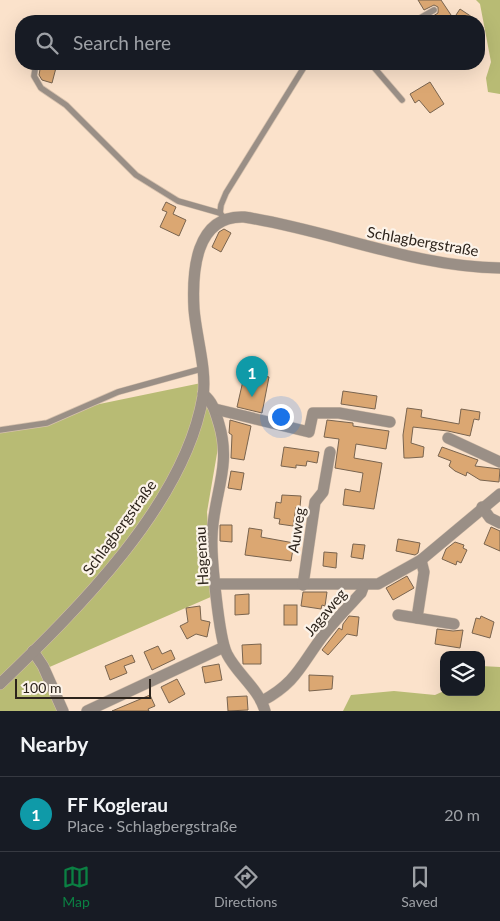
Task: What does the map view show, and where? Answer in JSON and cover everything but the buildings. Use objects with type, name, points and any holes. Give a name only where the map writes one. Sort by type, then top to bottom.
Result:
[{"type":"street","name":"Schlagbergstraße","points":[[0,684],[85,598],[142,526],[182,460],[190,440],[203,394],[194,308],[198,258],[204,237],[222,215],[254,218],[393,252],[457,264],[500,268]]},
{"type":"street","name":"Hagenau","points":[[203,394],[210,400],[215,409],[223,438],[225,456],[212,536],[224,647],[263,706]]},
{"type":"street","points":[[215,409],[309,432],[313,413],[339,414],[390,422]]},
{"type":"street","points":[[448,438],[500,462]]},
{"type":"street","name":"Auweg","points":[[303,585],[315,502],[323,492],[330,452]]},
{"type":"street","name":"Jagaweg","points":[[263,706],[291,681],[322,637],[361,593],[364,585],[384,582],[421,560],[482,507],[500,494]]},
{"type":"street","points":[[482,507],[490,518],[500,523]]},
{"type":"street","points":[[417,618],[424,572],[421,560]]},
{"type":"street","points":[[216,584],[364,585]]},
{"type":"street","points":[[398,615],[454,624]]},
{"type":"street","points":[[87,711],[224,647]]},
{"type":"street","points":[[33,652],[43,666],[63,711]]},
{"type":"lane","points":[[425,15],[434,10]]},
{"type":"lane","name":"Schlagbergstraße","points":[[35,70],[34,76],[41,88],[66,105],[136,175],[178,201],[222,215],[221,204],[226,193],[302,70]]},
{"type":"lane","points":[[377,70],[402,100]]},
{"type":"lane","points":[[0,430],[48,423],[118,392],[201,369]]},
{"type":"green space","points":[[476,0],[500,0],[500,94],[488,92],[486,78],[491,62],[485,30],[485,15],[482,15],[480,4]]},
{"type":"green space","points":[[206,382],[220,436],[207,512],[213,596],[45,669],[57,711],[0,711],[0,428],[35,424],[85,407]]},
{"type":"green space","points":[[485,666],[500,667],[500,711],[343,711],[351,695],[394,691],[435,695],[440,693],[440,696],[485,696]]},
{"type":"place","name":"FF Koglerau","points":[[252,397]]}]
